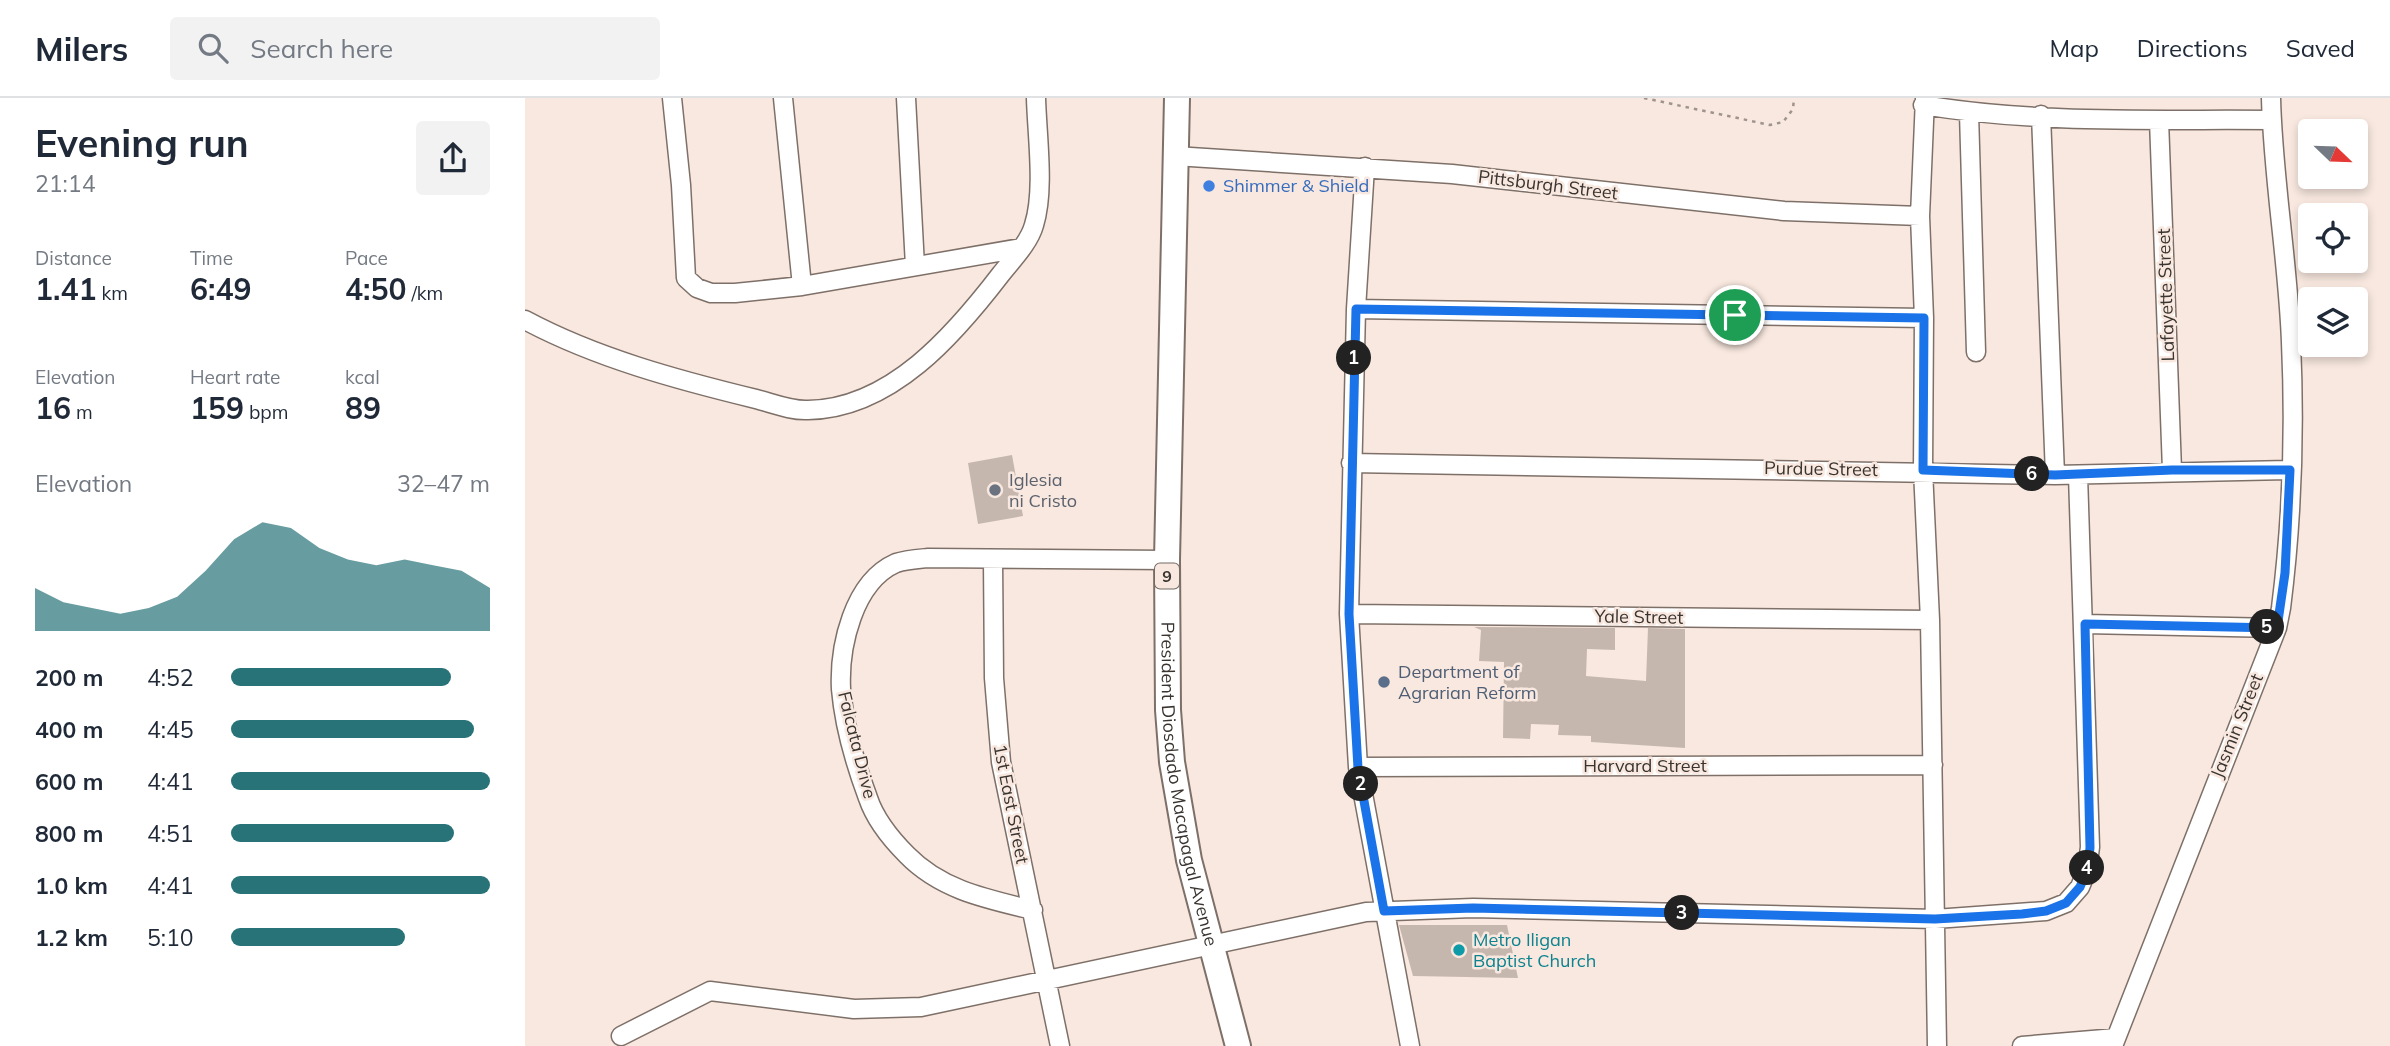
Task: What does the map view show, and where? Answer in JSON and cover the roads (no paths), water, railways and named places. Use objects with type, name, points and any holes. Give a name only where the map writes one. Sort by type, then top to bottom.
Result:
[{"type":"highway","name":"President Diosdado Macapagal Avenue","points":[[1177,98],[1167,560],[1168,710],[1172,762],[1189,860],[1238,1046]]},
{"type":"street","points":[[672,98],[681,185],[686,278],[697,288],[711,293],[801,286],[1021,248]]},
{"type":"street","points":[[783,98],[801,286]]},
{"type":"street","points":[[905,98],[915,266]]},
{"type":"street","points":[[525,320],[560,339],[718,390],[806,411],[837,407],[876,393],[920,361],[974,308],[1034,227],[1038,202],[1036,98]]},
{"type":"street","name":"Jasmin Street","points":[[2114,1042],[2277,628],[2285,573],[2290,470],[2291,341],[2271,98]]},
{"type":"street","points":[[1937,1046],[1930,620],[1923,470],[1924,318],[1920,216],[1924,102],[1969,113],[2159,120],[2272,120]]},
{"type":"street","points":[[1969,113],[1976,352]]},
{"type":"street","points":[[2041,115],[2055,475]]},
{"type":"street","name":"Lafayette Street","points":[[2159,120],[2172,470]]},
{"type":"street","name":"Pittsburgh Street","points":[[1175,156],[1365,167],[1784,211],[1920,216]]},
{"type":"street","points":[[1365,167],[1356,309],[1349,614],[1358,768],[1410,1046]]},
{"type":"street","points":[[1356,309],[1924,318]]},
{"type":"street","name":"Purdue Street","points":[[1351,463],[1923,470],[2055,475],[2172,470],[2290,470]]},
{"type":"street","points":[[621,1036],[710,991],[808,1006],[890,1010],[921,1007],[1209,944],[1384,911],[1473,908],[1935,919],[2046,911],[2066,903],[2080,887],[2087,870],[2090,848],[2085,624],[2078,475]]},
{"type":"street","name":"Falcata Drive","points":[[1033,910],[962,891],[932,876],[907,855],[885,828],[868,800],[841,689],[851,617],[877,577],[896,563],[928,558],[1167,560]]},
{"type":"street","name":"1st East Street","points":[[993,559],[994,678],[999,740],[1007,795],[1060,1046]]},
{"type":"street","name":"Yale Street","points":[[1349,614],[1930,620]]},
{"type":"street","points":[[2085,624],[2277,628]]},
{"type":"street","name":"Harvard Street","points":[[1358,768],[1933,765]]},
{"type":"street","points":[[2022,1046],[2114,1042]]},
{"type":"place","name":"Shimmer & Shield","points":[[1209,186]]},
{"type":"place","name":"Iglesia ni Cristo","points":[[995,490]]},
{"type":"place","name":"Department of Agrarian Reform","points":[[1384,682]]},
{"type":"place","name":"Metro Iligan Baptist Church","points":[[1459,950]]}]
